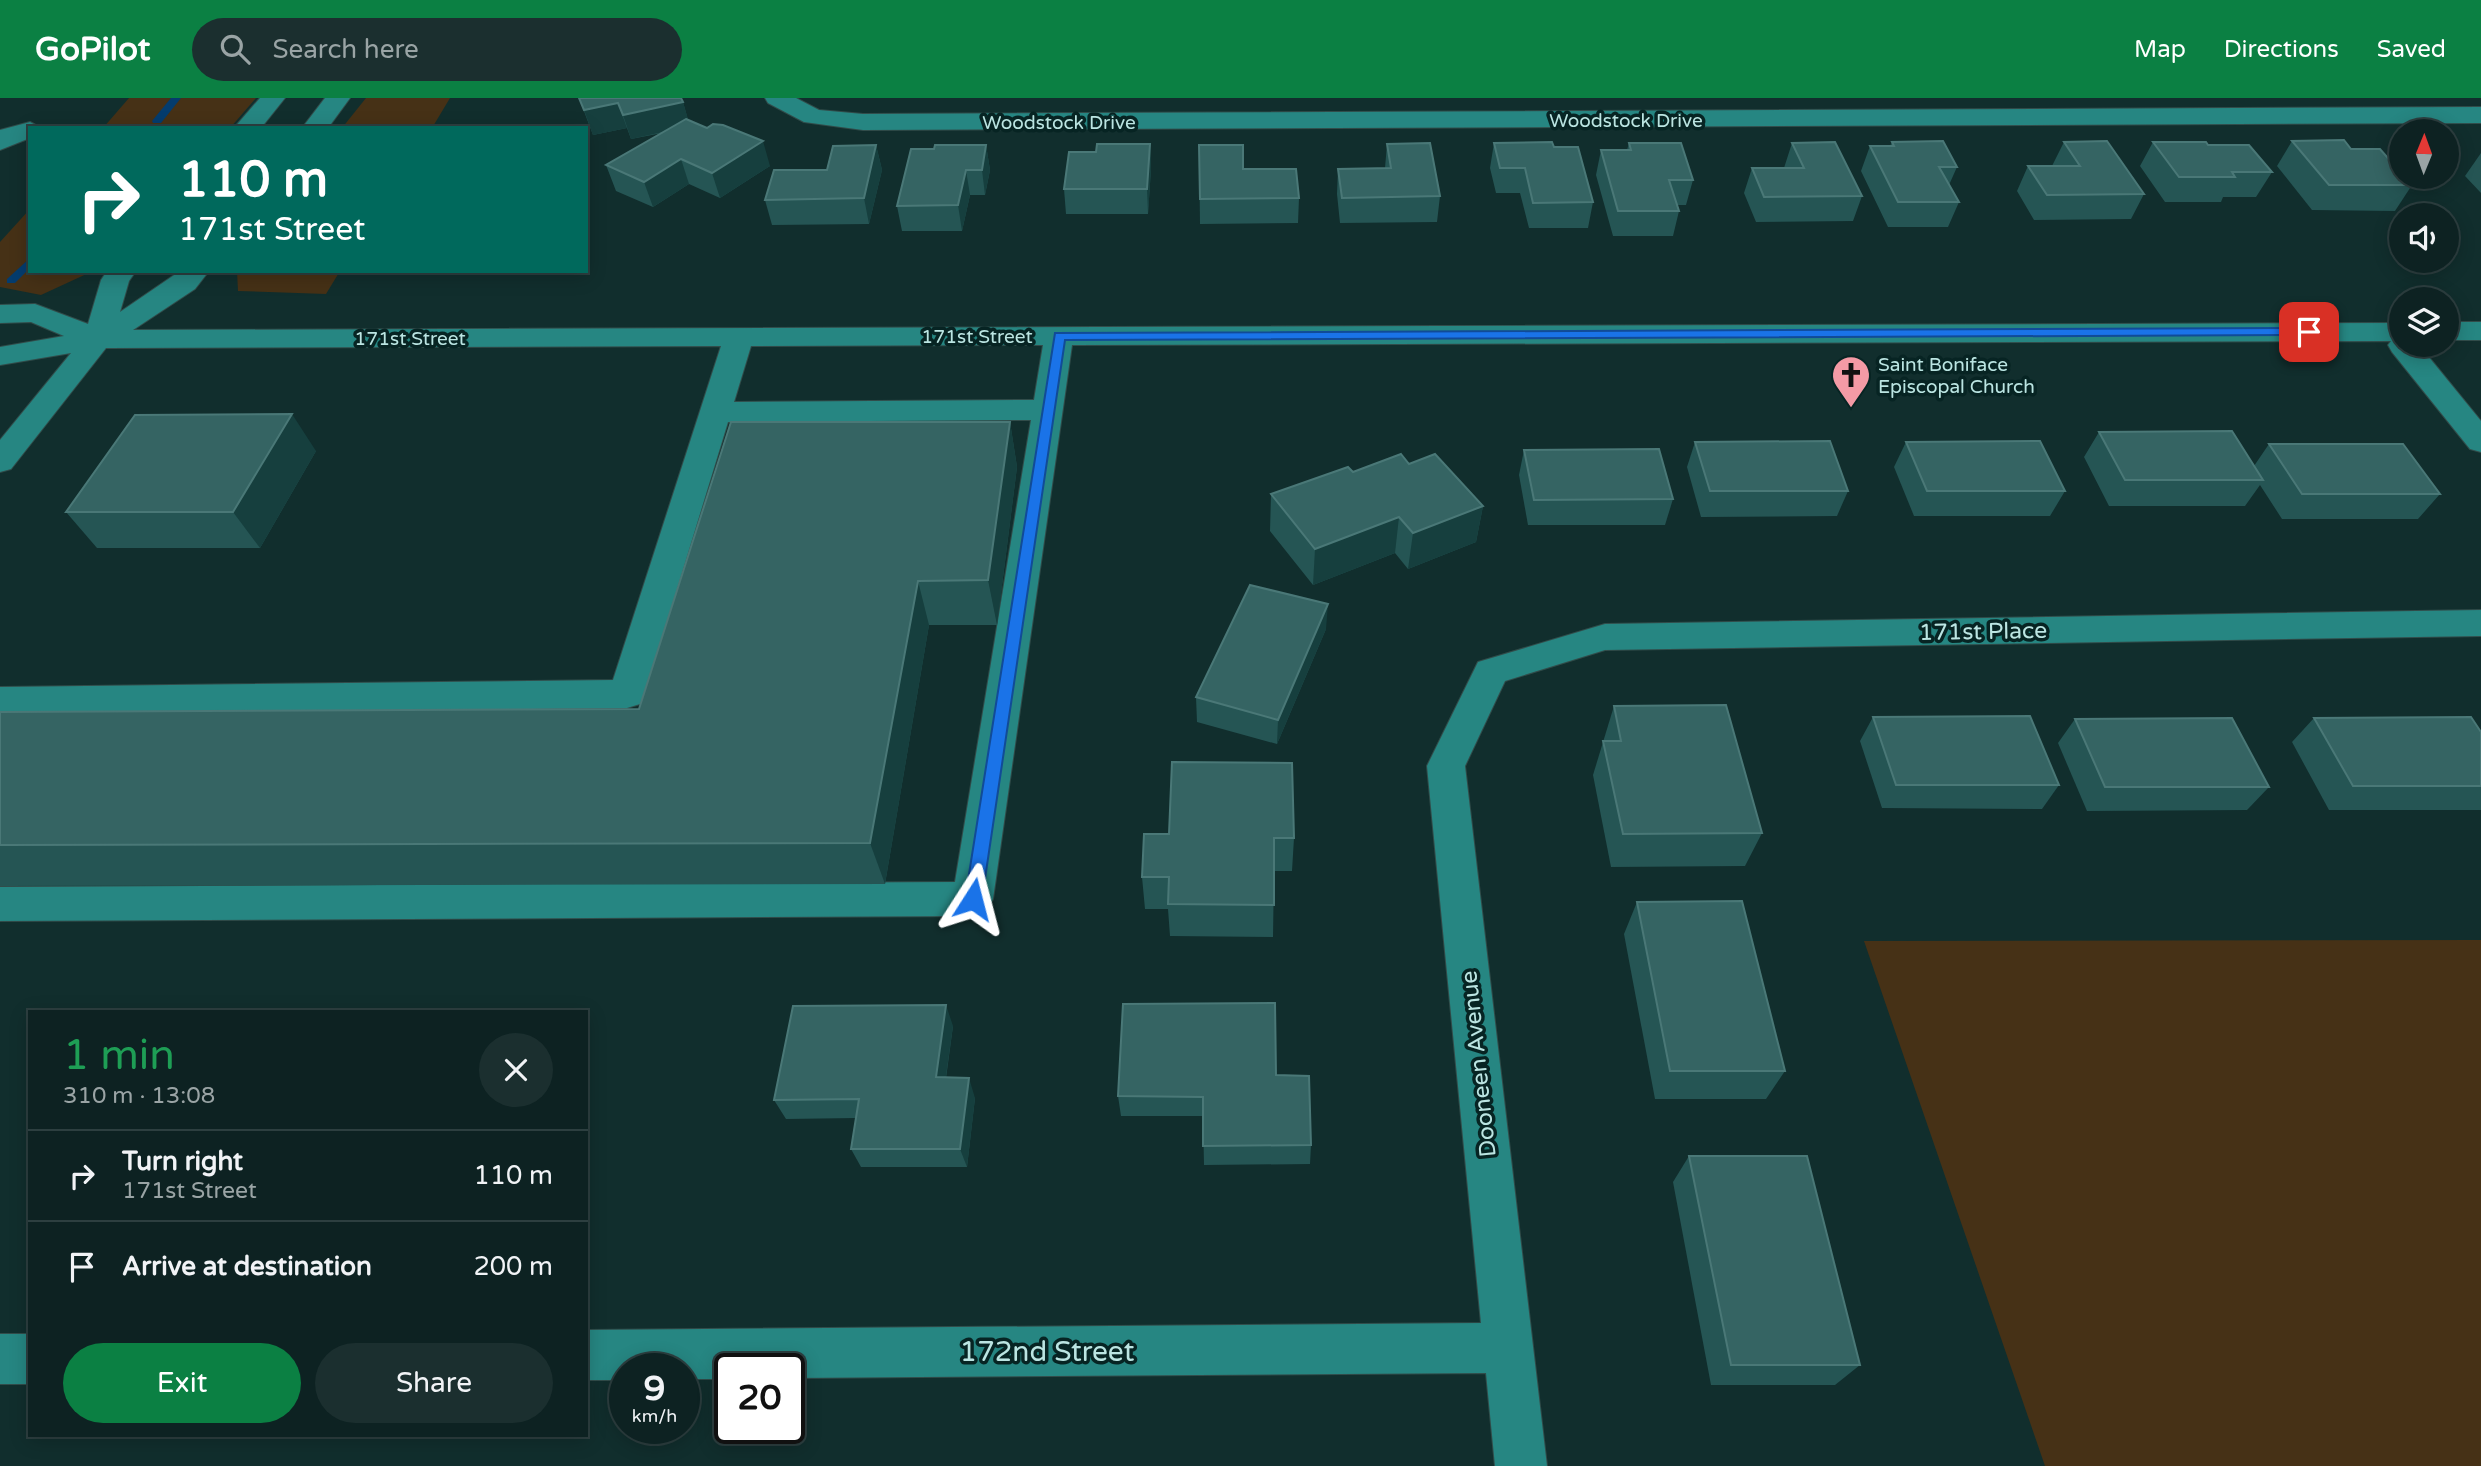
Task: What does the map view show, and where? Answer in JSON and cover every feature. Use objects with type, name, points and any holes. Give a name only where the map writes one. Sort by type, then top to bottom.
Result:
[{"type":"street","points":[[249,126],[272,98]]},
{"type":"street","points":[[317,126],[338,98]]},
{"type":"street","name":"Woodstock Drive","points":[[777,98],[813,117],[863,122],[1258,109],[2268,106],[2481,115]]},
{"type":"street","points":[[0,142],[5,137],[28,131]]},
{"type":"street","points":[[98,339],[114,280],[120,273]]},
{"type":"street","points":[[0,461],[98,339],[185,283],[193,273]]},
{"type":"street","name":"171st Street","points":[[0,314],[34,313],[98,339]]},
{"type":"street","points":[[2459,331],[2481,331]]},
{"type":"street","points":[[0,904],[973,899],[1059,336]]},
{"type":"street","name":"171st Street","points":[[0,356],[98,339],[1059,336],[2389,337]]},
{"type":"street","points":[[3,706],[627,694],[739,337]]},
{"type":"street","points":[[2415,357],[2481,442]]},
{"type":"street","points":[[716,412],[1048,410]]},
{"type":"street","name":"171st Place","points":[[1491,672],[1605,636],[2481,623]]},
{"type":"street","name":"Dooneen Avenue","points":[[1491,672],[1446,766],[1521,1466]]},
{"type":"street","name":"172nd Street","points":[[588,1354],[1508,1348]]},
{"type":"street","points":[[0,1359],[28,1359]]},
{"type":"shaded area","points":[[129,98],[256,98],[232,126],[105,126]]},
{"type":"shaded area","points":[[366,98],[450,98],[433,126],[344,126]]},
{"type":"shaded area","points":[[28,211],[28,273],[89,273],[41,295],[0,287],[0,242]]},
{"type":"shaded area","points":[[237,273],[339,273],[326,294],[238,291]]},
{"type":"shaded area","points":[[2481,940],[2481,1466],[2045,1466],[1864,941]]},
{"type":"building","points":[[579,98],[681,98],[683,102],[623,115],[618,103],[584,110]]},
{"type":"building","points":[[686,119],[707,128],[713,124],[723,125],[763,141],[712,173],[681,159],[644,182],[606,165]]},
{"type":"building","points":[[2344,140],[2351,149],[2380,149],[2389,159],[2389,185],[2329,185],[2292,141]]},
{"type":"building","points":[[1943,141],[1957,167],[1939,167],[1959,202],[1898,202],[1870,146],[1894,146],[1892,142]]},
{"type":"building","points":[[2107,141],[2144,194],[2047,195],[2028,166],[2080,166],[2064,142]]},
{"type":"building","points":[[1552,142],[1554,147],[1578,147],[1593,202],[1533,203],[1525,168],[1500,168],[1494,143]]},
{"type":"building","points":[[1835,142],[1862,196],[1764,197],[1752,168],[1804,168],[1792,143]]},
{"type":"building","points":[[2153,142],[2249,145],[2272,172],[2232,172],[2235,177],[2179,177]]},
{"type":"building","points":[[1430,143],[1440,196],[1342,198],[1338,169],[1391,168],[1387,144]]},
{"type":"building","points":[[1629,143],[1681,143],[1693,180],[1669,180],[1679,211],[1618,211],[1601,150],[1631,150]]},
{"type":"building","points":[[1097,144],[1150,144],[1147,189],[1064,189],[1069,152],[1096,152]]},
{"type":"building","points":[[876,145],[864,198],[765,200],[774,170],[827,170],[833,146]]},
{"type":"building","points":[[935,145],[986,145],[982,170],[966,170],[958,205],[897,206],[911,149],[934,149]]},
{"type":"building","points":[[1199,145],[1243,145],[1243,169],[1296,169],[1299,198],[1200,199]]},
{"type":"building","points":[[292,414],[233,512],[66,512],[135,415]]},
{"type":"building","points":[[731,422],[1010,422],[988,580],[918,581],[870,843],[0,845],[0,712],[639,709]]},
{"type":"building","points":[[2232,431],[2263,480],[2125,480],[2099,432]]},
{"type":"building","points":[[1830,441],[1848,491],[1710,491],[1695,442]]},
{"type":"building","points":[[2040,441],[2065,491],[1927,491],[1906,442]]},
{"type":"building","points":[[2269,444],[2403,444],[2440,494],[2302,494]]},
{"type":"building","points":[[1659,449],[1673,499],[1534,500],[1524,450]]},
{"type":"building","points":[[1401,454],[1409,464],[1435,454],[1483,506],[1413,533],[1399,517],[1315,549],[1271,494],[1348,467],[1353,472]]},
{"type":"building","points":[[1250,585],[1328,604],[1278,720],[1196,697]]},
{"type":"building","points":[[1726,705],[1762,833],[1623,834],[1603,741],[1621,741],[1614,706]]},
{"type":"building","points":[[2030,716],[2059,785],[1896,785],[1873,717]]},
{"type":"building","points":[[2471,717],[2481,732],[2481,786],[2353,786],[2314,718]]},
{"type":"building","points":[[2232,718],[2269,787],[2105,787],[2075,719]]},
{"type":"building","points":[[1172,762],[1292,763],[1294,838],[1274,838],[1274,905],[1168,904],[1169,877],[1142,877],[1144,834],[1169,834]]},
{"type":"building","points":[[1742,901],[1785,1071],[1670,1071],[1637,902]]},
{"type":"building","points":[[1275,1003],[1276,1075],[1309,1076],[1311,1145],[1203,1146],[1203,1097],[1118,1096],[1123,1004]]},
{"type":"building","points":[[946,1005],[936,1077],[969,1078],[960,1149],[851,1149],[859,1099],[774,1100],[793,1006]]},
{"type":"building","points":[[1689,1156],[1807,1156],[1860,1365],[1731,1365]]},
{"type":"waterway","points":[[157,121],[176,98]]},
{"type":"waterway","points":[[11,281],[28,263]]},
{"type":"place","name":"Saint Boniface Episcopal Church","points":[[1851,409]]},
{"type":"route","points":[[973,899],[1059,336],[2309,332]]}]
